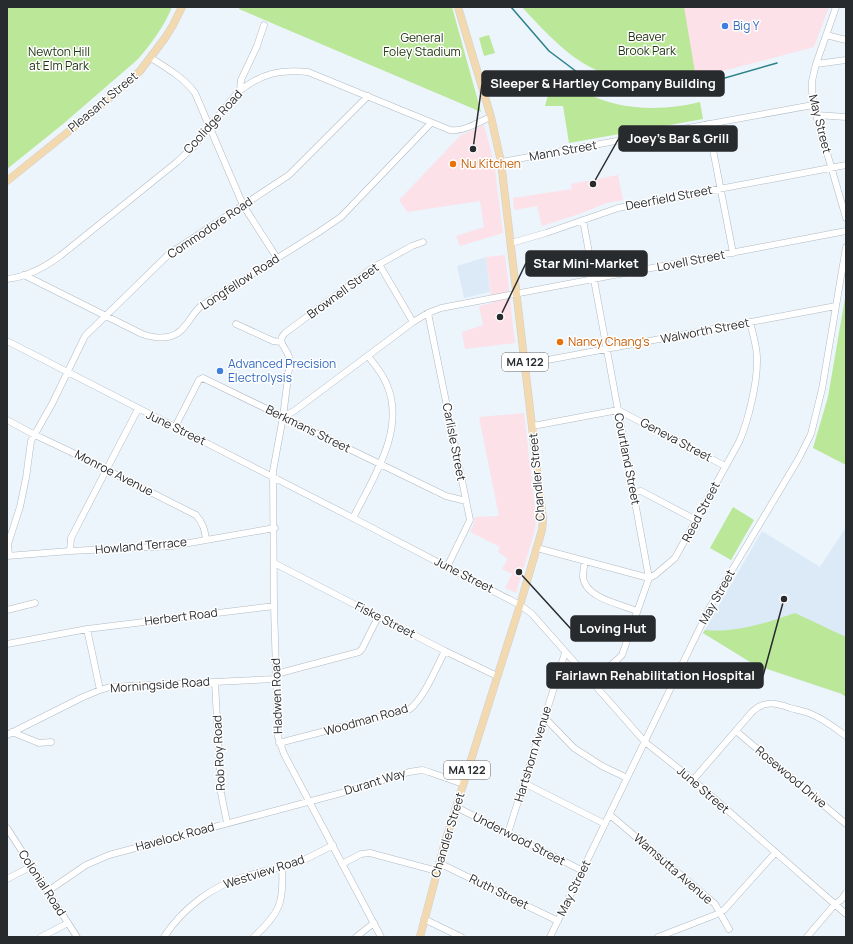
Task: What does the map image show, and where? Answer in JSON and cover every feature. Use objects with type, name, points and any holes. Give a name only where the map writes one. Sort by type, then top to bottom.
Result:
[{"type":"main road","name":"Pleasant Street","points":[[7,181],[140,72],[174,25],[182,7]]},
{"type":"main road","name":"Chandler Street","points":[[420,937],[439,863],[520,605],[537,548],[543,520],[512,243],[501,162],[490,117],[458,7]]},
{"type":"street","name":"May Street","points":[[836,7],[816,64],[812,86],[816,115],[846,218]]},
{"type":"street","points":[[240,90],[241,80],[257,46],[264,25]]},
{"type":"street","points":[[826,35],[846,40]]},
{"type":"street","points":[[151,58],[170,70],[190,86],[195,94],[243,205],[277,258]]},
{"type":"street","points":[[816,64],[846,60]]},
{"type":"street","name":"Coolidge Road","points":[[7,279],[24,275],[49,264],[63,254],[177,162],[193,147],[240,90],[268,74],[294,70],[308,72],[431,123],[456,131],[490,117]]},
{"type":"street","name":"Commodore Road","points":[[8,556],[8,544],[20,507],[26,478],[31,441],[85,336],[169,254],[289,175],[368,96]]},
{"type":"street","name":"Mann Street","points":[[501,162],[814,105]]},
{"type":"street","points":[[816,115],[846,118]]},
{"type":"street","name":"Longfellow Road","points":[[24,275],[141,334],[160,339],[172,336],[185,328],[194,313],[201,306],[341,217],[431,123]]},
{"type":"street","points":[[708,124],[733,252]]},
{"type":"street","name":"Deerfield Street","points":[[512,243],[618,208],[846,165]]},
{"type":"street","name":"Courtland Street","points":[[583,220],[649,578],[622,655],[592,681]]},
{"type":"street","name":"Lovell Street","points":[[283,417],[413,322],[428,313],[447,306],[846,231]]},
{"type":"street","name":"Brownell Street","points":[[281,342],[282,336],[285,333],[379,264],[422,242]]},
{"type":"street","name":"May Street","points":[[550,937],[710,607],[799,458],[808,440],[822,389],[846,247]]},
{"type":"street","points":[[379,264],[413,322]]},
{"type":"street","name":"Walworth Street","points":[[526,364],[836,306]]},
{"type":"street","name":"Carlisle Street","points":[[428,313],[470,520],[447,566]]},
{"type":"street","name":"Reed Street","points":[[649,578],[656,575],[675,558],[745,429],[756,379],[758,361],[750,322]]},
{"type":"street","points":[[236,324],[273,341],[281,342],[288,354],[290,362],[274,478]]},
{"type":"street","name":"June Street","points":[[7,342],[447,566],[520,605],[532,614],[645,742],[693,780],[846,914]]},
{"type":"street","points":[[353,518],[381,463],[391,430],[393,417],[387,384],[382,374],[368,356]]},
{"type":"street","name":"Berkmans Street","points":[[175,427],[201,378],[381,463],[446,496],[466,501]]},
{"type":"street","points":[[70,551],[71,538],[138,409]]},
{"type":"street","points":[[533,426],[618,410]]},
{"type":"street","name":"Geneva Street","points":[[618,410],[725,466]]},
{"type":"street","name":"Monroe Avenue","points":[[7,420],[196,515],[203,526],[206,540]]},
{"type":"street","name":"Hadwen Road","points":[[274,478],[274,606],[279,743],[381,937]]},
{"type":"street","points":[[634,492],[642,491],[696,520]]},
{"type":"street","name":"Howland Terrace","points":[[8,556],[70,551],[172,546],[275,528]]},
{"type":"street","points":[[537,548],[649,578]]},
{"type":"street","points":[[585,561],[583,578],[589,590],[600,597],[637,611]]},
{"type":"street","name":"Fiske Street","points":[[274,563],[445,651],[497,676]]},
{"type":"street","points":[[7,610],[35,603]]},
{"type":"street","name":"Herbert Road","points":[[7,644],[87,629],[274,606]]},
{"type":"street","name":"Morningside Road","points":[[10,734],[83,697],[110,687],[215,682],[276,676],[359,652],[362,649],[378,617]]},
{"type":"street","points":[[87,629],[100,690]]},
{"type":"street","name":"Woodman Road","points":[[279,743],[410,709],[421,697],[445,651]]},
{"type":"street","name":"Hartshorn Avenue","points":[[508,833],[565,653]]},
{"type":"street","name":"Rob Roy Road","points":[[215,682],[221,794],[227,823]]},
{"type":"street","points":[[693,780],[757,706],[770,703],[777,704],[811,714],[846,736]]},
{"type":"street","points":[[544,717],[565,740],[578,751],[602,766],[628,778]]},
{"type":"street","name":"Rosewood Drive","points":[[736,731],[846,824]]},
{"type":"street","points":[[10,734],[39,743],[51,742]]},
{"type":"street","name":"Durant Way","points":[[310,801],[415,770],[429,772],[463,784]]},
{"type":"street","points":[[524,783],[605,824]]},
{"type":"street","name":"Havelock Road","points":[[48,891],[102,857],[310,801]]},
{"type":"street","name":"Underwood Street","points":[[456,808],[583,871]]},
{"type":"street","name":"Wamsutta Avenue","points":[[610,815],[715,904],[729,929]]},
{"type":"street","name":"Colonial Road","points":[[7,828],[77,937]]},
{"type":"street","name":"Westview Road","points":[[164,937],[175,922],[186,911],[211,891],[235,879],[305,860],[333,845]]},
{"type":"street","points":[[342,864],[361,854],[370,853],[437,871]]},
{"type":"street","points":[[658,937],[720,913],[728,907],[775,853]]},
{"type":"street","name":"Ruth Street","points":[[439,863],[558,922]]},
{"type":"street","points":[[7,879],[32,866]]},
{"type":"street","points":[[254,937],[271,920],[278,909],[282,891],[282,867]]},
{"type":"street","points":[[807,937],[835,904],[841,900],[846,892]]},
{"type":"street","points":[[424,919],[462,937]]},
{"type":"street","points":[[42,937],[68,923]]},
{"type":"street","points":[[356,937],[374,923]]},
{"type":"shaded area","points":[[684,7],[829,7],[814,47],[696,78],[684,17]]},
{"type":"shaded area","points":[[484,125],[494,162],[503,233],[460,246],[456,236],[484,227],[480,201],[407,212],[399,200],[461,135]]},
{"type":"shaded area","points":[[618,175],[623,200],[607,203],[542,226],[537,206],[514,210],[513,198],[572,189],[571,184]]},
{"type":"shaded area","points":[[505,255],[515,343],[465,349],[462,332],[483,325],[479,306],[492,303],[486,257]]},
{"type":"shaded area","points":[[486,257],[490,292],[464,298],[457,266]]},
{"type":"shaded area","points":[[524,413],[536,517],[535,530],[516,593],[505,588],[512,574],[502,569],[508,559],[498,552],[500,547],[470,532],[475,521],[474,517],[499,516],[479,417]]},
{"type":"shaded area","points":[[846,527],[846,697],[842,694],[755,665],[703,633],[762,531],[820,567]]},
{"type":"green space","name":"Newton Hill at Elm Park","points":[[7,7],[172,7],[157,35],[137,60],[63,124],[7,169]]},
{"type":"green space","name":"General Foley Stadium","points":[[240,7],[452,7],[481,112],[239,9]]},
{"type":"green space","name":"Beaver Brook Park","points":[[522,7],[684,7],[696,78],[676,82],[646,84],[607,75],[576,58],[562,47]]},
{"type":"green space","points":[[489,35],[495,53],[484,56],[479,38]]},
{"type":"green space","points":[[554,74],[558,76],[562,75],[577,87],[600,99],[628,106],[657,108],[700,102],[703,119],[569,143],[563,106],[545,106]]},
{"type":"green space","points":[[846,292],[846,465],[813,448],[828,397]]},
{"type":"green space","points":[[733,507],[754,520],[731,560],[710,548]]},
{"type":"green space","points":[[795,613],[846,637],[846,697],[842,694],[755,665],[703,633],[705,630],[717,631],[739,629]]},
{"type":"waterway","points":[[511,7],[549,51],[593,82],[619,89]]},
{"type":"waterway","points":[[676,92],[777,63]]},
{"type":"place","name":"Big Y","points":[[725,26]]},
{"type":"place","name":"Sleeper & Hartley Company Building","points":[[473,149]]},
{"type":"place","name":"Nu Kitchen","points":[[453,164]]},
{"type":"place","name":"Joey's Bar & Grill","points":[[593,184]]},
{"type":"place","name":"Star Mini-Market","points":[[500,317]]},
{"type":"place","name":"Nancy Chang's","points":[[560,342]]},
{"type":"place","name":"Advanced Precision Electrolysis","points":[[220,371]]},
{"type":"place","name":"Loving Hut","points":[[519,572]]},
{"type":"place","name":"Fairlawn Rehabilitation Hospital","points":[[784,599]]}]
